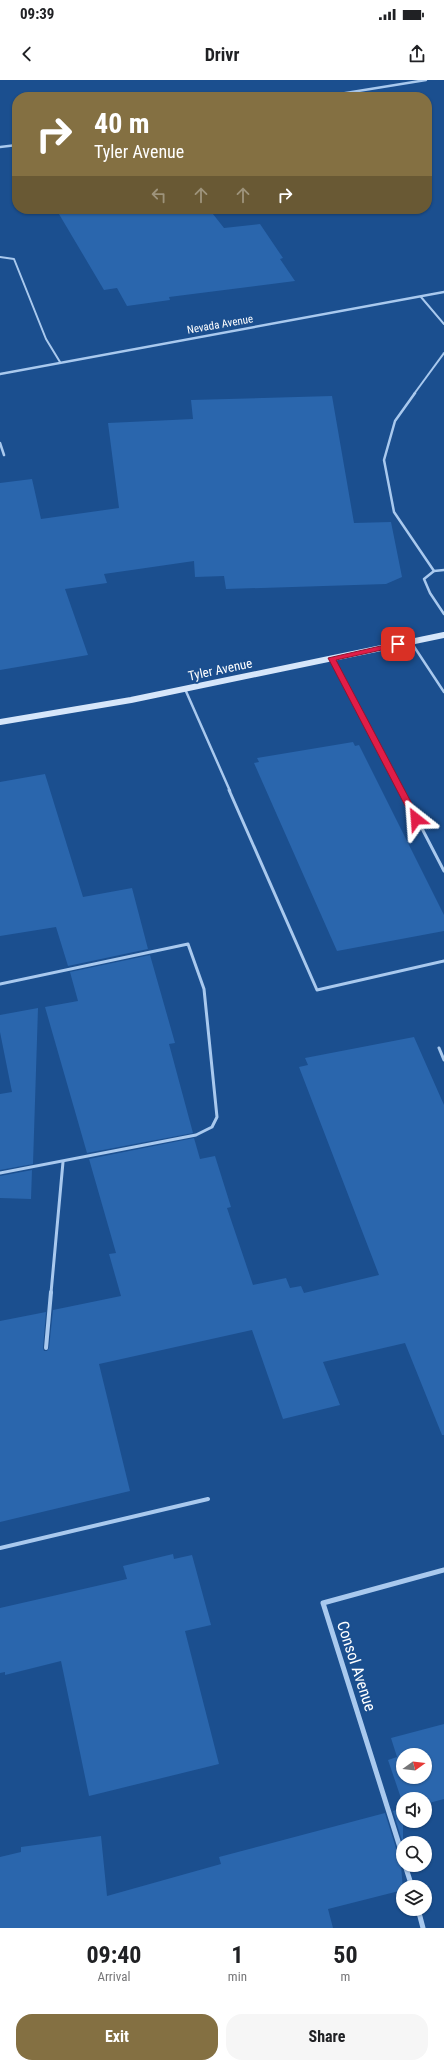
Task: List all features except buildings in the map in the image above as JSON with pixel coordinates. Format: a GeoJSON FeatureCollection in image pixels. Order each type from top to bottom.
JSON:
{"type":"FeatureCollection","features":[{"type":"Feature","properties":{"kind":"main road","name":"Tyler Avenue"},"geometry":{"type":"LineString","coordinates":[[0,722],[131,700],[444,635]]}},
{"type":"Feature","properties":{"kind":"street"},"geometry":{"type":"LineString","coordinates":[[354,92],[426,80]]}},
{"type":"Feature","properties":{"kind":"street"},"geometry":{"type":"LineString","coordinates":[[0,147],[12,146]]}},
{"type":"Feature","properties":{"kind":"street","name":"Nevada Avenue"},"geometry":{"type":"LineString","coordinates":[[0,374],[444,292]]}},
{"type":"Feature","properties":{"kind":"street","name":"Consol Avenue"},"geometry":{"type":"LineString","coordinates":[[396,1836],[323,1603],[444,1570]]}},
{"type":"Feature","properties":{"kind":"street"},"geometry":{"type":"LineString","coordinates":[[420,1916],[423,1928]]}},
{"type":"Feature","properties":{"kind":"lane"},"geometry":{"type":"LineString","coordinates":[[0,257],[14,260],[46,339],[60,362]]}},
{"type":"Feature","properties":{"kind":"lane"},"geometry":{"type":"LineString","coordinates":[[421,297],[444,324]]}},
{"type":"Feature","properties":{"kind":"lane"},"geometry":{"type":"LineString","coordinates":[[434,571],[394,512],[384,460],[395,421],[444,353]]}},
{"type":"Feature","properties":{"kind":"lane"},"geometry":{"type":"LineString","coordinates":[[0,444],[4,455]]}},
{"type":"Feature","properties":{"kind":"lane"},"geometry":{"type":"LineString","coordinates":[[444,570],[434,571],[424,579],[430,593],[444,614]]}},
{"type":"Feature","properties":{"kind":"lane"},"geometry":{"type":"LineString","coordinates":[[411,642],[444,692]]}},
{"type":"Feature","properties":{"kind":"lane"},"geometry":{"type":"LineString","coordinates":[[332,658],[444,871]]}},
{"type":"Feature","properties":{"kind":"lane"},"geometry":{"type":"LineString","coordinates":[[185,689],[317,990],[444,961]]}},
{"type":"Feature","properties":{"kind":"lane"},"geometry":{"type":"LineString","coordinates":[[0,984],[188,944],[204,989],[217,1117],[212,1126],[196,1135],[0,1173]]}},
{"type":"Feature","properties":{"kind":"lane"},"geometry":{"type":"LineString","coordinates":[[439,1048],[444,1060]]}},
{"type":"Feature","properties":{"kind":"lane"},"geometry":{"type":"LineString","coordinates":[[46,1348],[63,1162]]}},
{"type":"Feature","properties":{"kind":"lane"},"geometry":{"type":"LineString","coordinates":[[0,1548],[208,1499]]}},
{"type":"Feature","properties":{"kind":"route"},"geometry":{"type":"LineString","coordinates":[[398,644],[332,658],[353,701],[416,819]]}}]}
